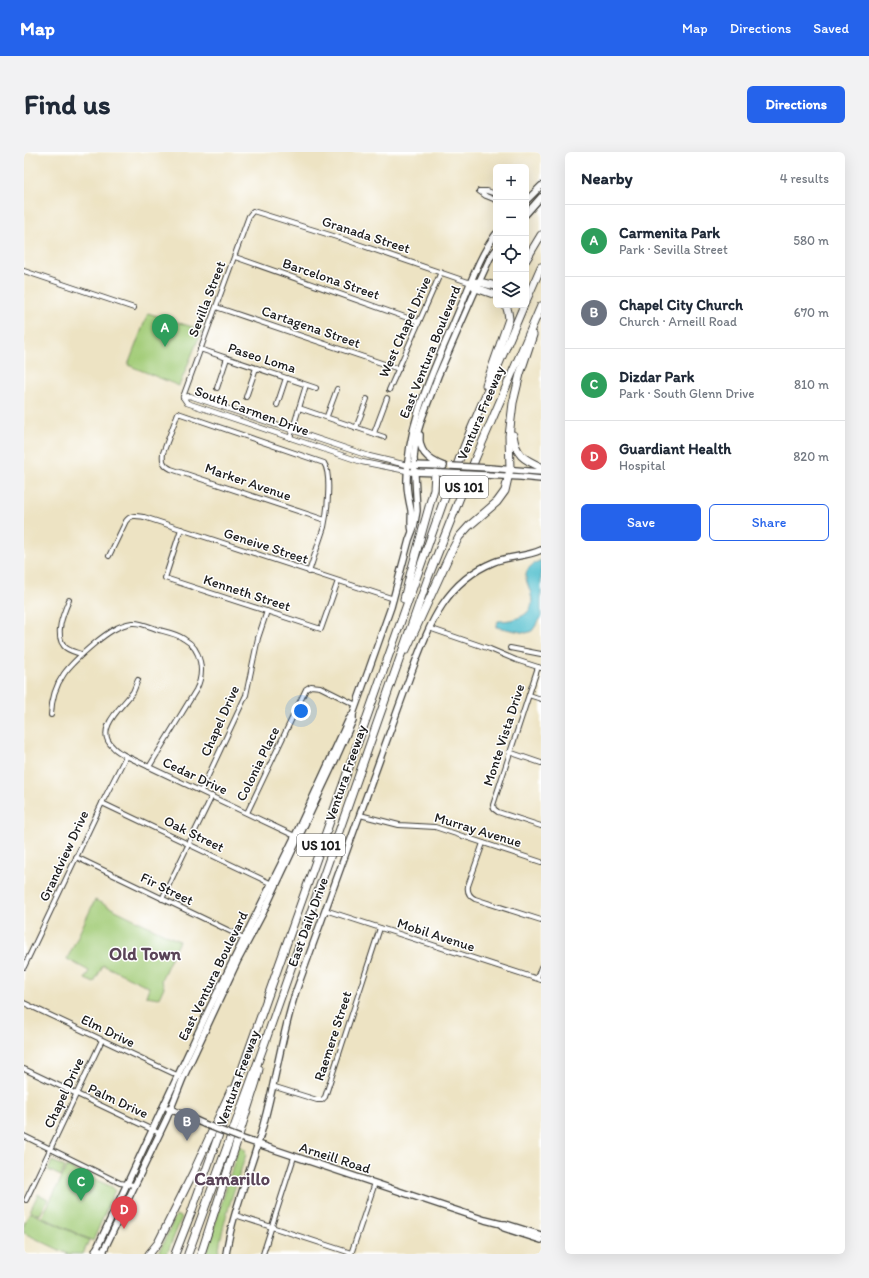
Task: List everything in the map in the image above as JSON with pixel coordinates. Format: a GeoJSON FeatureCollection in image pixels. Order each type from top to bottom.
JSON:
{"type":"FeatureCollection","features":[{"type":"Feature","properties":{"kind":"highway"},"geometry":{"type":"LineString","coordinates":[[529,255],[541,236]]}},
{"type":"Feature","properties":{"kind":"highway"},"geometry":{"type":"LineString","coordinates":[[529,294],[541,266]]}},
{"type":"Feature","properties":{"kind":"highway"},"geometry":{"type":"LineString","coordinates":[[475,284],[493,286]]}},
{"type":"Feature","properties":{"kind":"highway"},"geometry":{"type":"LineString","coordinates":[[475,284],[493,293]]}},
{"type":"Feature","properties":{"kind":"highway","name":"Ventura Freeway"},"geometry":{"type":"LineString","coordinates":[[188,1254],[263,1048],[428,578],[448,525],[541,306]]}},
{"type":"Feature","properties":{"kind":"highway"},"geometry":{"type":"LineString","coordinates":[[472,427],[506,327],[508,312],[507,308]]}},
{"type":"Feature","properties":{"kind":"highway","name":"Ventura Freeway"},"geometry":{"type":"LineString","coordinates":[[175,1254],[191,1213],[450,483],[523,308]]}},
{"type":"Feature","properties":{"kind":"highway"},"geometry":{"type":"LineString","coordinates":[[395,671],[411,640],[454,546],[468,526],[497,502],[505,491],[510,472],[509,436],[516,389],[541,309]]}},
{"type":"Feature","properties":{"kind":"highway"},"geometry":{"type":"LineString","coordinates":[[511,428],[516,448],[520,455],[527,461],[541,467]]}},
{"type":"Feature","properties":{"kind":"highway"},"geometry":{"type":"LineString","coordinates":[[397,629],[438,473]]}},
{"type":"Feature","properties":{"kind":"highway"},"geometry":{"type":"LineString","coordinates":[[201,1254],[256,1082],[263,1048]]}},
{"type":"Feature","properties":{"kind":"highway"},"geometry":{"type":"LineString","coordinates":[[149,1254],[158,1243],[194,1171],[244,1062]]}},
{"type":"Feature","properties":{"kind":"main road"},"geometry":{"type":"LineString","coordinates":[[528,200],[541,186]]}},
{"type":"Feature","properties":{"kind":"main road"},"geometry":{"type":"LineString","coordinates":[[529,209],[541,197]]}},
{"type":"Feature","properties":{"kind":"main road","name":"East Ventura Boulevard"},"geometry":{"type":"LineString","coordinates":[[412,531],[411,511],[407,487],[407,471],[411,467],[416,438],[422,418],[475,284],[487,248],[495,236]]}},
{"type":"Feature","properties":{"kind":"main road","name":"East Ventura Boulevard"},"geometry":{"type":"LineString","coordinates":[[101,1253],[127,1184],[164,1107],[181,1077],[246,940],[274,885],[297,837],[348,719],[353,714],[394,599],[414,527],[417,511],[411,467],[413,426],[421,402],[475,284],[493,254]]}},
{"type":"Feature","properties":{"kind":"main road"},"geometry":{"type":"LineString","coordinates":[[422,418],[420,438],[423,451],[432,461],[444,466]]}},
{"type":"Feature","properties":{"kind":"main road"},"geometry":{"type":"LineString","coordinates":[[411,467],[444,466],[488,468],[541,479]]}},
{"type":"Feature","properties":{"kind":"main road"},"geometry":{"type":"LineString","coordinates":[[411,467],[438,473],[486,475],[510,472],[541,472]]}},
{"type":"Feature","properties":{"kind":"main road","name":"East Daily Drive"},"geometry":{"type":"LineString","coordinates":[[226,1254],[235,1215],[258,1145],[292,1004],[410,676],[429,628],[438,610],[447,598],[464,580],[475,572],[500,560],[534,553],[541,550]]}},
{"type":"Feature","properties":{"kind":"main road","name":"East Ventura Boulevard"},"geometry":{"type":"LineString","coordinates":[[101,1253],[160,1133],[181,1077]]}},
{"type":"Feature","properties":{"kind":"main road","name":"Arneill Road"},"geometry":{"type":"LineString","coordinates":[[164,1107],[258,1145],[448,1208],[541,1235]]}},
{"type":"Feature","properties":{"kind":"main road","name":"Arneill Road"},"geometry":{"type":"LineString","coordinates":[[501,1224],[504,1228],[541,1240]]}},
{"type":"Feature","properties":{"kind":"street"},"geometry":{"type":"LineString","coordinates":[[493,193],[479,191],[493,199]]}},
{"type":"Feature","properties":{"kind":"street","name":"Sevilla Street"},"geometry":{"type":"LineString","coordinates":[[183,397],[249,216],[253,211]]}},
{"type":"Feature","properties":{"kind":"street","name":"Granada Street"},"geometry":{"type":"LineString","coordinates":[[253,211],[343,239],[475,284]]}},
{"type":"Feature","properties":{"kind":"street","name":"Barcelona Street"},"geometry":{"type":"LineString","coordinates":[[235,257],[419,322]]}},
{"type":"Feature","properties":{"kind":"street"},"geometry":{"type":"LineString","coordinates":[[24,271],[134,308]]}},
{"type":"Feature","properties":{"kind":"street","name":"West Chapel Drive"},"geometry":{"type":"LineString","coordinates":[[389,390],[441,272]]}},
{"type":"Feature","properties":{"kind":"street","name":"Cartagena Street"},"geometry":{"type":"LineString","coordinates":[[216,307],[399,369]]}},
{"type":"Feature","properties":{"kind":"street","name":"Paseo Loma"},"geometry":{"type":"LineString","coordinates":[[200,349],[316,388]]}},
{"type":"Feature","properties":{"kind":"street"},"geometry":{"type":"LineString","coordinates":[[216,388],[227,358]]}},
{"type":"Feature","properties":{"kind":"street"},"geometry":{"type":"LineString","coordinates":[[246,397],[256,368]]}},
{"type":"Feature","properties":{"kind":"street"},"geometry":{"type":"LineString","coordinates":[[277,406],[286,378]]}},
{"type":"Feature","properties":{"kind":"street"},"geometry":{"type":"LineString","coordinates":[[290,438],[306,385]]}},
{"type":"Feature","properties":{"kind":"street"},"geometry":{"type":"LineString","coordinates":[[327,416],[337,389]]}},
{"type":"Feature","properties":{"kind":"street","name":"South Carmen Drive"},"geometry":{"type":"LineString","coordinates":[[407,471],[362,462],[187,403],[183,397],[190,396],[369,456],[411,467]]}},
{"type":"Feature","properties":{"kind":"street"},"geometry":{"type":"LineString","coordinates":[[374,433],[387,398]]}},
{"type":"Feature","properties":{"kind":"street"},"geometry":{"type":"LineString","coordinates":[[356,428],[367,399]]}},
{"type":"Feature","properties":{"kind":"street"},"geometry":{"type":"LineString","coordinates":[[299,408],[327,416],[356,428],[384,437]]}},
{"type":"Feature","properties":{"kind":"street","name":"Marker Avenue"},"geometry":{"type":"LineString","coordinates":[[178,413],[324,463],[326,465],[328,484],[328,501],[325,520],[171,469],[165,465],[162,459],[162,453],[178,413]]}},
{"type":"Feature","properties":{"kind":"street","name":"Geneive Street"},"geometry":{"type":"LineString","coordinates":[[109,556],[126,521],[135,515],[394,599]]}},
{"type":"Feature","properties":{"kind":"street"},"geometry":{"type":"LineString","coordinates":[[309,572],[325,520]]}},
{"type":"Feature","properties":{"kind":"street","name":"Kenneth Street"},"geometry":{"type":"LineString","coordinates":[[181,530],[165,578],[267,612],[321,629],[338,581]]}},
{"type":"Feature","properties":{"kind":"street"},"geometry":{"type":"LineString","coordinates":[[69,600],[60,626],[61,640],[66,648],[81,654]]}},
{"type":"Feature","properties":{"kind":"street","name":"Chapel Drive"},"geometry":{"type":"LineString","coordinates":[[200,791],[246,695],[258,638],[267,612]]}},
{"type":"Feature","properties":{"kind":"street"},"geometry":{"type":"LineString","coordinates":[[51,715],[53,696],[58,683],[67,669],[81,654],[110,632],[133,623],[142,624],[179,636],[188,642],[196,651],[201,670],[198,686],[149,767]]}},
{"type":"Feature","properties":{"kind":"street"},"geometry":{"type":"LineString","coordinates":[[429,628],[539,668]]}},
{"type":"Feature","properties":{"kind":"street"},"geometry":{"type":"LineString","coordinates":[[510,648],[541,654]]}},
{"type":"Feature","properties":{"kind":"street","name":"Monte Vista Drive"},"geometry":{"type":"LineString","coordinates":[[539,668],[509,752],[493,803],[494,809],[498,812],[541,826]]}},
{"type":"Feature","properties":{"kind":"street","name":"Cedar Drive"},"geometry":{"type":"LineString","coordinates":[[138,680],[134,690],[109,721],[106,731],[106,738],[112,746],[126,756],[297,837]]}},
{"type":"Feature","properties":{"kind":"street","name":"Colonia Place"},"geometry":{"type":"LineString","coordinates":[[247,813],[306,689],[311,686],[320,687],[356,705]]}},
{"type":"Feature","properties":{"kind":"street"},"geometry":{"type":"LineString","coordinates":[[529,694],[541,698]]}},
{"type":"Feature","properties":{"kind":"street"},"geometry":{"type":"LineString","coordinates":[[509,752],[541,763]]}},
{"type":"Feature","properties":{"kind":"street","name":"Grandview Drive"},"geometry":{"type":"LineString","coordinates":[[24,967],[102,802],[126,756]]}},
{"type":"Feature","properties":{"kind":"street"},"geometry":{"type":"LineString","coordinates":[[162,899],[212,796]]}},
{"type":"Feature","properties":{"kind":"street","name":"Oak Street"},"geometry":{"type":"LineString","coordinates":[[102,802],[274,885]]}},
{"type":"Feature","properties":{"kind":"street","name":"Murray Avenue"},"geometry":{"type":"LineString","coordinates":[[360,815],[399,825],[435,827],[541,862]]}},
{"type":"Feature","properties":{"kind":"street"},"geometry":{"type":"LineString","coordinates":[[483,843],[468,886],[469,895],[475,899],[541,920]]}},
{"type":"Feature","properties":{"kind":"street","name":"Fir Street"},"geometry":{"type":"LineString","coordinates":[[76,857],[246,940]]}},
{"type":"Feature","properties":{"kind":"street","name":"Mobil Avenue"},"geometry":{"type":"LineString","coordinates":[[325,910],[539,979]]}},
{"type":"Feature","properties":{"kind":"street","name":"Raemere Street"},"geometry":{"type":"LineString","coordinates":[[272,1086],[317,1100],[322,1100],[325,1097],[380,928]]}},
{"type":"Feature","properties":{"kind":"street"},"geometry":{"type":"LineString","coordinates":[[539,979],[541,967]]}},
{"type":"Feature","properties":{"kind":"street","name":"Elm Drive"},"geometry":{"type":"LineString","coordinates":[[24,1003],[181,1077]]}},
{"type":"Feature","properties":{"kind":"street","name":"Chapel Drive"},"geometry":{"type":"LineString","coordinates":[[26,1200],[102,1040]]}},
{"type":"Feature","properties":{"kind":"street","name":"Palm Drive"},"geometry":{"type":"LineString","coordinates":[[24,1069],[160,1133]]}},
{"type":"Feature","properties":{"kind":"street"},"geometry":{"type":"LineString","coordinates":[[24,1136],[120,1183],[134,1185]]}},
{"type":"Feature","properties":{"kind":"street"},"geometry":{"type":"LineString","coordinates":[[263,1254],[294,1157]]}},
{"type":"Feature","properties":{"kind":"street"},"geometry":{"type":"LineString","coordinates":[[235,1215],[351,1254],[375,1183]]}},
{"type":"Feature","properties":{"kind":"green space"},"geometry":{"type":"Polygon","coordinates":[[[148,313],[202,330],[179,386],[128,365],[148,313]]]}},
{"type":"Feature","properties":{"kind":"green space"},"geometry":{"type":"Polygon","coordinates":[[[95,900],[179,941],[161,980],[164,987],[159,998],[146,996],[149,987],[103,965],[94,983],[85,979],[89,971],[67,959],[95,900]]]}},
{"type":"Feature","properties":{"kind":"green space"},"geometry":{"type":"Polygon","coordinates":[[[239,1146],[245,1149],[246,1155],[226,1216],[218,1254],[206,1254],[239,1146]]]}},
{"type":"Feature","properties":{"kind":"green space"},"geometry":{"type":"Polygon","coordinates":[[[52,1161],[65,1167],[61,1176],[48,1170],[52,1161]]]}},
{"type":"Feature","properties":{"kind":"green space"},"geometry":{"type":"Polygon","coordinates":[[[67,1167],[112,1187],[115,1190],[93,1241],[42,1217],[67,1167]]]}},
{"type":"Feature","properties":{"kind":"green space"},"geometry":{"type":"Polygon","coordinates":[[[38,1194],[48,1199],[40,1215],[30,1211],[38,1194]]]}},
{"type":"Feature","properties":{"kind":"green space"},"geometry":{"type":"Polygon","coordinates":[[[30,1212],[89,1240],[83,1254],[68,1254],[24,1233],[24,1224],[30,1212]]]}},
{"type":"Feature","properties":{"kind":"green space"},"geometry":{"type":"Polygon","coordinates":[[[176,1215],[182,1217],[167,1254],[157,1254],[160,1250],[176,1215]]]}},
{"type":"Feature","properties":{"kind":"water"},"geometry":{"type":"Polygon","coordinates":[[[541,560],[541,618],[532,631],[526,633],[496,627],[498,621],[510,620],[522,616],[530,608],[532,602],[526,574],[530,567],[541,560]]]}},
{"type":"Feature","properties":{"kind":"place","name":"Carmenita Park"},"geometry":{"type":"Point","coordinates":[165,347]}},
{"type":"Feature","properties":{"kind":"place","name":"Chapel City Church"},"geometry":{"type":"Point","coordinates":[187,1141]}},
{"type":"Feature","properties":{"kind":"place","name":"Dizdar Park"},"geometry":{"type":"Point","coordinates":[81,1201]}},
{"type":"Feature","properties":{"kind":"place","name":"Guardiant Health"},"geometry":{"type":"Point","coordinates":[124,1229]}},
{"type":"Feature","properties":{"kind":"district","name":"Old Town"},"geometry":{"type":"Point","coordinates":[145,954]}},
{"type":"Feature","properties":{"kind":"district","name":"Camarillo"},"geometry":{"type":"Point","coordinates":[232,1179]}}]}
